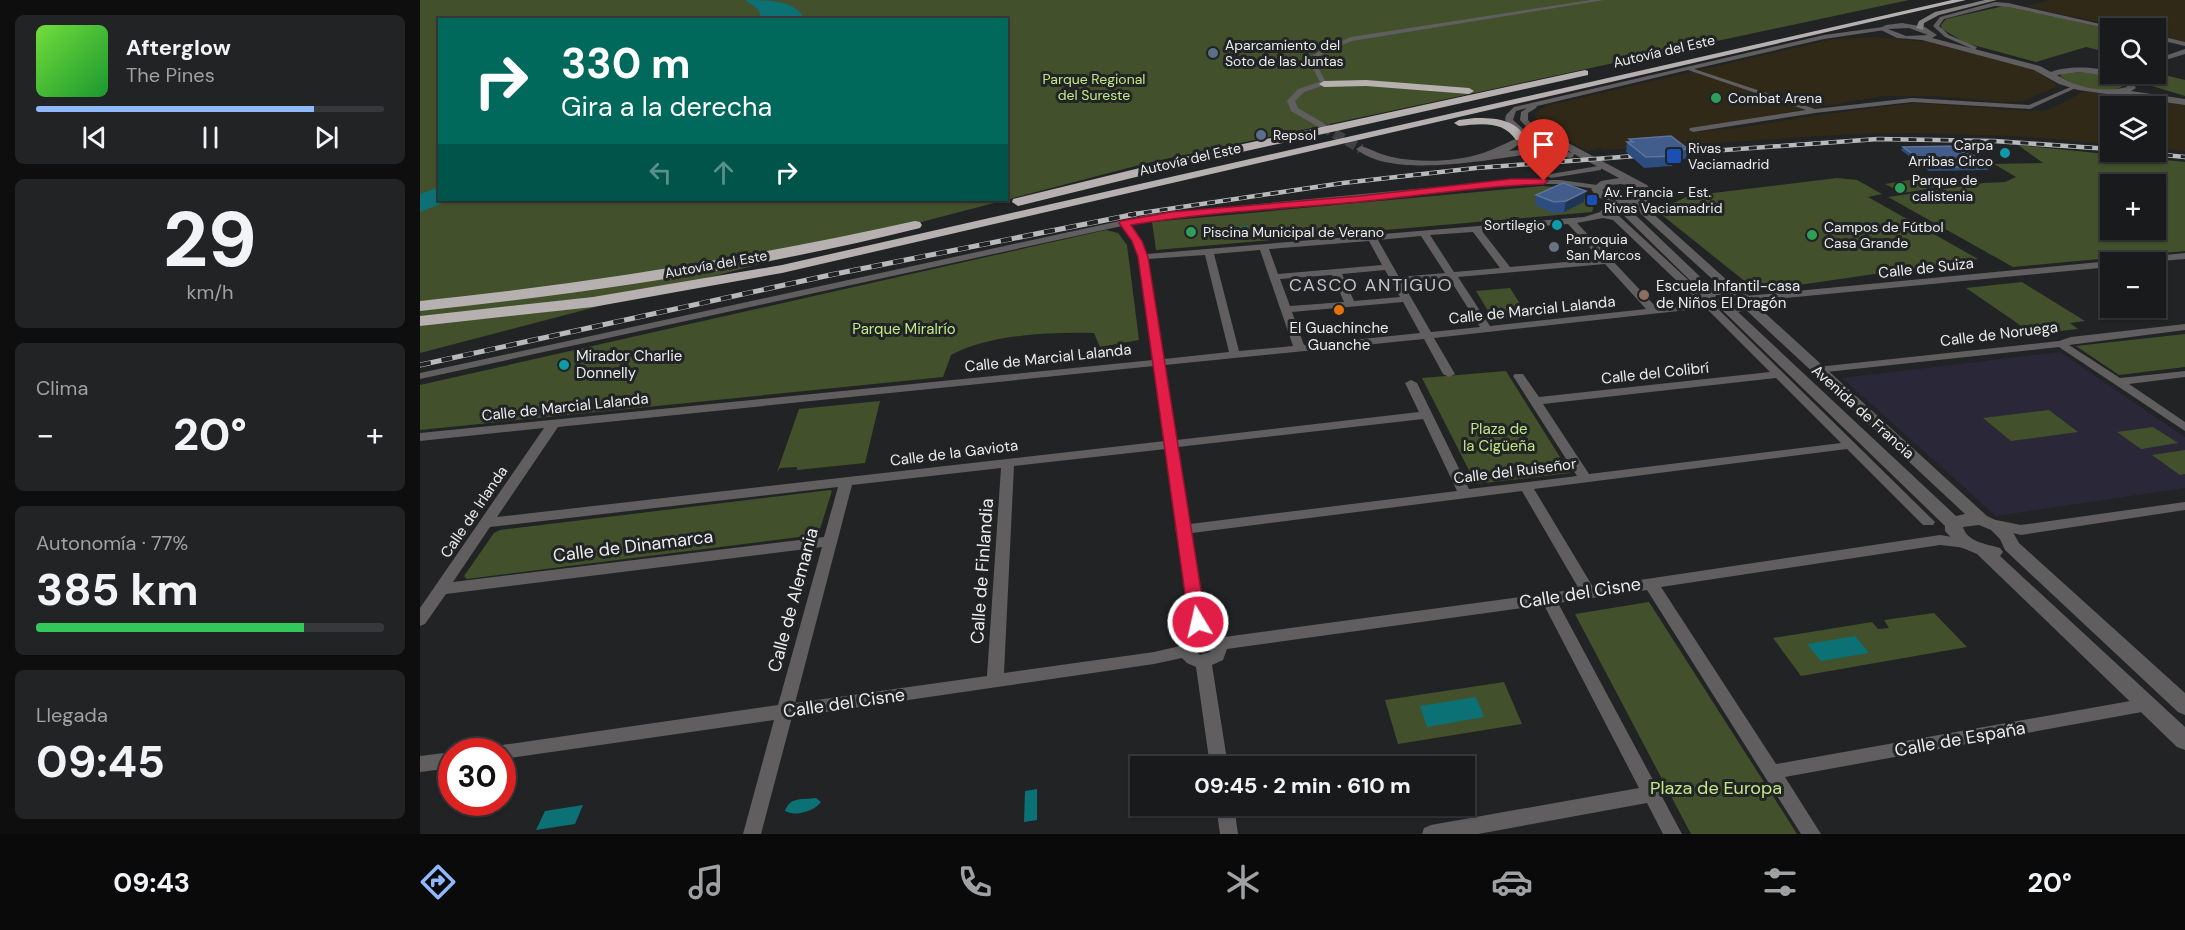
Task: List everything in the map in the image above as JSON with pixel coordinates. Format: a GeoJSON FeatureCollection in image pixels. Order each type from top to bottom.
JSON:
{"type":"FeatureCollection","features":[{"type":"Feature","properties":{"kind":"highway","name":"Autovía del Este"},"geometry":{"type":"LineString","coordinates":[[420,306],[577,288],[780,255],[1933,0]]}},
{"type":"Feature","properties":{"kind":"highway","name":"Autovía del Este"},"geometry":{"type":"LineString","coordinates":[[420,321],[593,302],[782,268],[1962,0]]}},
{"type":"Feature","properties":{"kind":"highway"},"geometry":{"type":"LineString","coordinates":[[1637,63],[1655,62]]}},
{"type":"Feature","properties":{"kind":"highway"},"geometry":{"type":"LineString","coordinates":[[1018,202],[1186,160],[1596,71]]}},
{"type":"Feature","properties":{"kind":"highway"},"geometry":{"type":"LineString","coordinates":[[1324,84],[1366,82],[1448,91],[1483,91],[1516,87]]}},
{"type":"Feature","properties":{"kind":"highway"},"geometry":{"type":"LineString","coordinates":[[1324,84],[1369,85],[1385,89],[1399,99],[1400,105],[1394,111],[1368,120]]}},
{"type":"Feature","properties":{"kind":"highway"},"geometry":{"type":"LineString","coordinates":[[1222,169],[1373,143],[1461,123],[1483,122],[1507,125],[1517,130],[1521,139]]}},
{"type":"Feature","properties":{"kind":"highway"},"geometry":{"type":"LineString","coordinates":[[420,333],[593,302]]}},
{"type":"Feature","properties":{"kind":"main road"},"geometry":{"type":"LineString","coordinates":[[1920,28],[1921,21],[1937,13],[1994,0]]}},
{"type":"Feature","properties":{"kind":"street"},"geometry":{"type":"LineString","coordinates":[[1322,126],[1294,109],[1291,101],[1295,94],[1303,89],[1324,84],[1311,59],[1316,54],[1343,41],[1601,0]]}},
{"type":"Feature","properties":{"kind":"street"},"geometry":{"type":"LineString","coordinates":[[1975,48],[1941,32],[1936,27],[1942,18],[1995,4],[2100,25]]}},
{"type":"Feature","properties":{"kind":"street"},"geometry":{"type":"LineString","coordinates":[[1539,135],[1524,120],[1523,116],[1530,109],[1829,38],[1885,31],[1895,26],[1920,28],[1933,35],[1975,48],[2069,70],[2100,72]]}},
{"type":"Feature","properties":{"kind":"street"},"geometry":{"type":"LineString","coordinates":[[1537,150],[1524,147],[1509,120],[1514,109],[1824,37],[1885,31],[1922,38],[2053,74],[2069,70]]}},
{"type":"Feature","properties":{"kind":"street"},"geometry":{"type":"LineString","coordinates":[[1922,38],[1933,35]]}},
{"type":"Feature","properties":{"kind":"street"},"geometry":{"type":"LineString","coordinates":[[2166,40],[2185,44]]}},
{"type":"Feature","properties":{"kind":"street"},"geometry":{"type":"LineString","coordinates":[[2166,58],[2185,51]]}},
{"type":"Feature","properties":{"kind":"street"},"geometry":{"type":"LineString","coordinates":[[2166,64],[2185,58]]}},
{"type":"Feature","properties":{"kind":"street"},"geometry":{"type":"LineString","coordinates":[[1691,70],[1815,111]]}},
{"type":"Feature","properties":{"kind":"street"},"geometry":{"type":"LineString","coordinates":[[2053,74],[2057,79],[2077,86],[2185,100]]}},
{"type":"Feature","properties":{"kind":"street"},"geometry":{"type":"LineString","coordinates":[[2115,91],[2132,88],[2131,84]]}},
{"type":"Feature","properties":{"kind":"street"},"geometry":{"type":"LineString","coordinates":[[2134,84],[2185,100]]}},
{"type":"Feature","properties":{"kind":"street"},"geometry":{"type":"LineString","coordinates":[[1693,130],[1815,111],[1912,100],[2030,107],[2077,86]]}},
{"type":"Feature","properties":{"kind":"street"},"geometry":{"type":"LineString","coordinates":[[1481,157],[1521,139],[1539,135],[1554,139],[1558,144],[1572,149],[1647,190],[1650,194],[1647,199],[1639,202],[1614,201],[1603,215]]}},
{"type":"Feature","properties":{"kind":"street"},"geometry":{"type":"LineString","coordinates":[[1549,150],[1556,148],[1558,144]]}},
{"type":"Feature","properties":{"kind":"street"},"geometry":{"type":"LineString","coordinates":[[1361,149],[1383,159],[1417,164],[1549,150],[1574,157],[1598,168]]}},
{"type":"Feature","properties":{"kind":"street"},"geometry":{"type":"LineString","coordinates":[[420,376],[1124,223],[1171,215],[1360,199],[1511,182],[1598,168]]}},
{"type":"Feature","properties":{"kind":"street","name":"Avenida de Francia"},"geometry":{"type":"LineString","coordinates":[[1598,168],[1608,176],[1596,190],[1600,195],[1614,201],[1715,303],[1960,538],[2185,741]]}},
{"type":"Feature","properties":{"kind":"street"},"geometry":{"type":"LineString","coordinates":[[1511,182],[1636,184]]}},
{"type":"Feature","properties":{"kind":"street","name":"Avenida de Francia"},"geometry":{"type":"LineString","coordinates":[[1639,202],[1645,212],[1746,302],[1817,370],[1987,522],[2014,538]]}},
{"type":"Feature","properties":{"kind":"street"},"geometry":{"type":"LineString","coordinates":[[1143,257],[1570,221],[1603,215],[1619,221],[1715,303],[1779,374],[1928,522]]}},
{"type":"Feature","properties":{"kind":"street"},"geometry":{"type":"LineString","coordinates":[[1570,221],[1653,310]]}},
{"type":"Feature","properties":{"kind":"street"},"geometry":{"type":"LineString","coordinates":[[1124,223],[1137,241],[1143,257],[1182,530],[1200,635]]}},
{"type":"Feature","properties":{"kind":"street"},"geometry":{"type":"LineString","coordinates":[[1476,229],[1507,270]]}},
{"type":"Feature","properties":{"kind":"street"},"geometry":{"type":"LineString","coordinates":[[1424,233],[1487,329]]}},
{"type":"Feature","properties":{"kind":"street"},"geometry":{"type":"LineString","coordinates":[[1372,238],[1449,374]]}},
{"type":"Feature","properties":{"kind":"street"},"geometry":{"type":"LineString","coordinates":[[1264,247],[1300,349]]}},
{"type":"Feature","properties":{"kind":"street"},"geometry":{"type":"LineString","coordinates":[[1209,252],[1235,356]]}},
{"type":"Feature","properties":{"kind":"street"},"geometry":{"type":"LineString","coordinates":[[2166,258],[2185,256]]}},
{"type":"Feature","properties":{"kind":"street"},"geometry":{"type":"LineString","coordinates":[[2171,258],[2185,266]]}},
{"type":"Feature","properties":{"kind":"street"},"geometry":{"type":"LineString","coordinates":[[1396,280],[1606,261]]}},
{"type":"Feature","properties":{"kind":"street","name":"Calle de Suiza"},"geometry":{"type":"LineString","coordinates":[[1746,302],[2100,265]]}},
{"type":"Feature","properties":{"kind":"street"},"geometry":{"type":"LineString","coordinates":[[1275,277],[1389,267]]}},
{"type":"Feature","properties":{"kind":"street"},"geometry":{"type":"LineString","coordinates":[[1336,272],[1350,304]]}},
{"type":"Feature","properties":{"kind":"street"},"geometry":{"type":"LineString","coordinates":[[1715,303],[1716,291],[1733,292]]}},
{"type":"Feature","properties":{"kind":"street"},"geometry":{"type":"LineString","coordinates":[[1285,310],[1407,298]]}},
{"type":"Feature","properties":{"kind":"street"},"geometry":{"type":"LineString","coordinates":[[1715,303],[1743,308],[1746,302]]}},
{"type":"Feature","properties":{"kind":"street","name":"Calle de Marcial Lalanda"},"geometry":{"type":"LineString","coordinates":[[420,437],[1235,356],[1649,313],[1653,310],[1715,303]]}},
{"type":"Feature","properties":{"kind":"street","name":"Calle de Noruega"},"geometry":{"type":"LineString","coordinates":[[1817,370],[2061,344],[2071,340],[2185,327]]}},
{"type":"Feature","properties":{"kind":"street"},"geometry":{"type":"LineString","coordinates":[[2061,344],[2185,427]]}},
{"type":"Feature","properties":{"kind":"street","name":"Calle del Colibrí"},"geometry":{"type":"LineString","coordinates":[[1535,401],[1779,374]]}},
{"type":"Feature","properties":{"kind":"street"},"geometry":{"type":"LineString","coordinates":[[2118,382],[2185,374]]}},
{"type":"Feature","properties":{"kind":"street"},"geometry":{"type":"LineString","coordinates":[[1519,376],[1586,479]]}},
{"type":"Feature","properties":{"kind":"street"},"geometry":{"type":"LineString","coordinates":[[1412,383],[1465,494]]}},
{"type":"Feature","properties":{"kind":"street","name":"Calle de la Gaviota"},"geometry":{"type":"LineString","coordinates":[[486,523],[1427,415]]}},
{"type":"Feature","properties":{"kind":"street","name":"Calle de Irlanda"},"geometry":{"type":"LineString","coordinates":[[420,620],[554,423]]}},
{"type":"Feature","properties":{"kind":"street","name":"Calle del Ruiseñor"},"geometry":{"type":"LineString","coordinates":[[1182,530],[1851,445]]}},
{"type":"Feature","properties":{"kind":"street","name":"Calle de Finlandia"},"geometry":{"type":"LineString","coordinates":[[994,681],[1008,463]]}},
{"type":"Feature","properties":{"kind":"street","name":"Calle de Alemania"},"geometry":{"type":"LineString","coordinates":[[752,834],[846,482]]}},
{"type":"Feature","properties":{"kind":"street"},"geometry":{"type":"LineString","coordinates":[[1526,487],[1589,593]]}},
{"type":"Feature","properties":{"kind":"street"},"geometry":{"type":"LineString","coordinates":[[1987,522],[1959,519],[1960,538],[2006,551],[2014,538],[2185,506]]}},
{"type":"Feature","properties":{"kind":"street","name":"Calle del Cisne"},"geometry":{"type":"LineString","coordinates":[[1220,644],[1548,599],[1960,538]]}},
{"type":"Feature","properties":{"kind":"street"},"geometry":{"type":"LineString","coordinates":[[2014,538],[2183,701]]}},
{"type":"Feature","properties":{"kind":"street","name":"Calle de Dinamarca"},"geometry":{"type":"LineString","coordinates":[[441,589],[829,541]]}},
{"type":"Feature","properties":{"kind":"street"},"geometry":{"type":"LineString","coordinates":[[1650,583],[1812,834]]}},
{"type":"Feature","properties":{"kind":"street"},"geometry":{"type":"LineString","coordinates":[[1548,599],[1673,834]]}},
{"type":"Feature","properties":{"kind":"street"},"geometry":{"type":"LineString","coordinates":[[1200,635],[1213,636],[1220,644],[1217,656],[1203,662],[1192,659],[1186,651],[1189,641],[1200,635]]}},
{"type":"Feature","properties":{"kind":"street","name":"Calle del Cisne"},"geometry":{"type":"LineString","coordinates":[[516,750],[1154,658],[1186,651]]}},
{"type":"Feature","properties":{"kind":"street"},"geometry":{"type":"LineString","coordinates":[[1203,662],[1217,756]]}},
{"type":"Feature","properties":{"kind":"street","name":"Calle de España"},"geometry":{"type":"LineString","coordinates":[[1772,772],[2147,705]]}},
{"type":"Feature","properties":{"kind":"street"},"geometry":{"type":"LineString","coordinates":[[420,764],[438,762]]}},
{"type":"Feature","properties":{"kind":"street"},"geometry":{"type":"LineString","coordinates":[[1431,834],[1652,794]]}},
{"type":"Feature","properties":{"kind":"street"},"geometry":{"type":"LineString","coordinates":[[1226,816],[1229,834]]}},
{"type":"Feature","properties":{"kind":"shaded area"},"geometry":{"type":"Polygon","coordinates":[[[2051,0],[2185,0],[2185,42],[2166,37],[2166,18],[2100,18],[2100,22],[2025,6],[2051,0]]]}},
{"type":"Feature","properties":{"kind":"shaded area"},"geometry":{"type":"Polygon","coordinates":[[[1878,37],[1928,42],[2034,70],[2056,84],[2056,87],[2024,101],[2005,102],[1933,96],[1884,96],[1687,129],[1696,132],[1745,127],[1915,103],[2031,111],[2048,110],[2083,92],[2121,96],[2100,96],[2100,143],[2014,136],[1914,133],[1853,134],[1603,150],[1600,148],[1588,151],[1536,121],[1535,113],[1546,106],[1833,39],[1878,37]]]}},
{"type":"Feature","properties":{"kind":"shaded area"},"geometry":{"type":"Polygon","coordinates":[[[2166,102],[2185,105],[2185,151],[2166,149],[2166,102]]]}},
{"type":"Feature","properties":{"kind":"shaded area"},"geometry":{"type":"Polygon","coordinates":[[[2060,352],[2185,437],[2185,488],[1996,516],[1842,378],[2060,352]]]}},
{"type":"Feature","properties":{"kind":"green space","name":"Parque Regional del Sureste"},"geometry":{"type":"Polygon","coordinates":[[[420,0],[1909,0],[1147,163],[1008,199],[1008,18],[438,18],[438,201],[1001,201],[420,353],[420,0]]]}},
{"type":"Feature","properties":{"kind":"green space"},"geometry":{"type":"Polygon","coordinates":[[[2004,6],[2100,27],[2100,50],[2086,47],[2036,62],[1966,43],[1942,29],[1941,25],[1946,19],[2004,6]]]}},
{"type":"Feature","properties":{"kind":"green space"},"geometry":{"type":"Polygon","coordinates":[[[2081,72],[2100,74],[2100,84],[2125,85],[2111,90],[2092,89],[2066,80],[2060,76],[2081,72]]]}},
{"type":"Feature","properties":{"kind":"green space"},"geometry":{"type":"Polygon","coordinates":[[[2166,75],[2185,80],[2185,96],[2145,84],[2166,84],[2166,75]]]}},
{"type":"Feature","properties":{"kind":"green space"},"geometry":{"type":"Polygon","coordinates":[[[2018,145],[2100,153],[2100,162],[2166,162],[2166,160],[2185,162],[2185,251],[2100,252],[2100,259],[2013,267],[1888,197],[2005,182],[2016,177],[1994,164],[2043,163],[2018,145]]]}},
{"type":"Feature","properties":{"kind":"green space","name":"Campos de Fútbol Casa Grande"},"geometry":{"type":"Polygon","coordinates":[[[1837,178],[1857,180],[1882,194],[1868,197],[1978,259],[1757,291],[1657,211],[1688,196],[1837,178]]]}},
{"type":"Feature","properties":{"kind":"green space"},"geometry":{"type":"Polygon","coordinates":[[[1915,179],[1941,183],[1945,186],[1903,193],[1885,184],[1915,179]]]}},
{"type":"Feature","properties":{"kind":"green space"},"geometry":{"type":"Polygon","coordinates":[[[1542,186],[1576,191],[1589,197],[1595,202],[1592,212],[1156,250],[1152,222],[1542,186]]]}},
{"type":"Feature","properties":{"kind":"green space","name":"Parque Miralrío"},"geometry":{"type":"Polygon","coordinates":[[[1106,230],[1118,233],[1127,245],[1139,340],[1100,347],[1094,333],[1021,336],[984,343],[951,355],[943,377],[420,430],[420,385],[1106,230]]]}},
{"type":"Feature","properties":{"kind":"green space"},"geometry":{"type":"Polygon","coordinates":[[[2022,282],[2085,321],[2070,323],[2078,329],[2033,334],[1966,288],[2022,282]]]}},
{"type":"Feature","properties":{"kind":"green space"},"geometry":{"type":"Polygon","coordinates":[[[1510,288],[1528,316],[1493,319],[1476,291],[1510,288]]]}},
{"type":"Feature","properties":{"kind":"green space"},"geometry":{"type":"Polygon","coordinates":[[[2185,334],[2185,367],[2119,375],[2076,346],[2185,334]]]}},
{"type":"Feature","properties":{"kind":"green space","name":"Plaza de la Cigüeña"},"geometry":{"type":"Polygon","coordinates":[[[1506,371],[1570,473],[1476,484],[1422,378],[1506,371]]]}},
{"type":"Feature","properties":{"kind":"green space"},"geometry":{"type":"Polygon","coordinates":[[[880,401],[865,463],[797,470],[797,467],[780,468],[777,472],[799,409],[880,401]]]}},
{"type":"Feature","properties":{"kind":"green space"},"geometry":{"type":"Polygon","coordinates":[[[2049,410],[2078,432],[2011,441],[1983,418],[2049,410]]]}},
{"type":"Feature","properties":{"kind":"green space"},"geometry":{"type":"Polygon","coordinates":[[[2153,427],[2178,443],[2141,449],[2117,432],[2153,427]]]}},
{"type":"Feature","properties":{"kind":"green space"},"geometry":{"type":"Polygon","coordinates":[[[2185,450],[2185,474],[2180,475],[2152,455],[2185,450]]]}},
{"type":"Feature","properties":{"kind":"green space"},"geometry":{"type":"Polygon","coordinates":[[[832,491],[819,532],[815,535],[467,579],[464,576],[494,533],[500,530],[832,491]]]}},
{"type":"Feature","properties":{"kind":"green space","name":"Plaza de Europa"},"geometry":{"type":"Polygon","coordinates":[[[1649,602],[1797,834],[1691,834],[1575,614],[1649,602]]]}},
{"type":"Feature","properties":{"kind":"green space"},"geometry":{"type":"Polygon","coordinates":[[[1934,613],[1967,647],[1801,676],[1773,638],[1872,622],[1878,629],[1889,628],[1884,620],[1934,613]]]}},
{"type":"Feature","properties":{"kind":"green space"},"geometry":{"type":"Polygon","coordinates":[[[1504,682],[1522,724],[1398,744],[1385,700],[1504,682]]]}},
{"type":"Feature","properties":{"kind":"water"},"geometry":{"type":"Polygon","coordinates":[[[745,0],[785,4],[792,6],[802,15],[800,18],[762,18],[758,9],[745,0]]]}},
{"type":"Feature","properties":{"kind":"water"},"geometry":{"type":"Polygon","coordinates":[[[438,187],[438,201],[448,201],[420,212],[420,194],[438,187]]]}},
{"type":"Feature","properties":{"kind":"water"},"geometry":{"type":"Polygon","coordinates":[[[1248,226],[1251,235],[1210,239],[1208,230],[1248,226]]]}},
{"type":"Feature","properties":{"kind":"water"},"geometry":{"type":"Polygon","coordinates":[[[1855,636],[1869,653],[1821,661],[1807,644],[1855,636]]]}},
{"type":"Feature","properties":{"kind":"water"},"geometry":{"type":"Polygon","coordinates":[[[1476,697],[1484,717],[1427,727],[1420,706],[1476,697]]]}},
{"type":"Feature","properties":{"kind":"water"},"geometry":{"type":"Polygon","coordinates":[[[1037,789],[1037,820],[1024,822],[1025,791],[1037,789]]]}},
{"type":"Feature","properties":{"kind":"water"},"geometry":{"type":"Polygon","coordinates":[[[816,798],[821,802],[810,810],[799,813],[785,811],[787,806],[794,801],[816,798]]]}},
{"type":"Feature","properties":{"kind":"water"},"geometry":{"type":"Polygon","coordinates":[[[583,805],[575,824],[536,830],[545,811],[583,805]]]}},
{"type":"Feature","properties":{"kind":"building"},"geometry":{"type":"Polygon","coordinates":[[[1671,136],[1688,149],[1667,151],[1674,156],[1646,157],[1627,142],[1633,142],[1629,139],[1671,136]]]}},
{"type":"Feature","properties":{"kind":"building"},"geometry":{"type":"Polygon","coordinates":[[[1960,146],[1990,167],[1930,167],[1903,147],[1960,146]]]}},
{"type":"Feature","properties":{"kind":"building"},"geometry":{"type":"Polygon","coordinates":[[[1563,183],[1586,191],[1566,201],[1554,202],[1536,195],[1563,183]]]}},
{"type":"Feature","properties":{"kind":"tunnel"},"geometry":{"type":"LineString","coordinates":[[1322,126],[1361,149]]}},
{"type":"Feature","properties":{"kind":"railway"},"geometry":{"type":"LineString","coordinates":[[1669,154],[1878,139],[1994,141],[2100,148]]}},
{"type":"Feature","properties":{"kind":"railway"},"geometry":{"type":"LineString","coordinates":[[1128,215],[1343,183],[1476,168],[1648,155]]}},
{"type":"Feature","properties":{"kind":"railway"},"geometry":{"type":"LineString","coordinates":[[2166,155],[2185,157]]}},
{"type":"Feature","properties":{"kind":"railway"},"geometry":{"type":"LineString","coordinates":[[420,365],[830,275],[1136,214]]}},
{"type":"Feature","properties":{"kind":"place","name":"Aparcamiento del Soto de las Juntas"},"geometry":{"type":"Point","coordinates":[1213,53]}},
{"type":"Feature","properties":{"kind":"place","name":"Combat Arena"},"geometry":{"type":"Point","coordinates":[1716,98]}},
{"type":"Feature","properties":{"kind":"place","name":"Repsol"},"geometry":{"type":"Point","coordinates":[1261,135]}},
{"type":"Feature","properties":{"kind":"place","name":"Carpa Arribas Circo"},"geometry":{"type":"Point","coordinates":[2005,153]}},
{"type":"Feature","properties":{"kind":"place","name":"Rivas Vaciamadrid"},"geometry":{"type":"Point","coordinates":[1674,156]}},
{"type":"Feature","properties":{"kind":"place","name":"Parque de calistenia"},"geometry":{"type":"Point","coordinates":[1900,188]}},
{"type":"Feature","properties":{"kind":"place","name":"Av. Francia - Est. Rivas Vaciamadrid"},"geometry":{"type":"Point","coordinates":[1592,200]}},
{"type":"Feature","properties":{"kind":"place","name":"Sortilegio"},"geometry":{"type":"Point","coordinates":[1557,225]}},
{"type":"Feature","properties":{"kind":"place","name":"Piscina Municipal de Verano"},"geometry":{"type":"Point","coordinates":[1191,232]}},
{"type":"Feature","properties":{"kind":"place","name":"Campos de Fútbol Casa Grande"},"geometry":{"type":"Point","coordinates":[1812,235]}},
{"type":"Feature","properties":{"kind":"place","name":"Parroquia San Marcos"},"geometry":{"type":"Point","coordinates":[1554,247]}},
{"type":"Feature","properties":{"kind":"place","name":"Escuela Infantil-casa de Niños El Dragón"},"geometry":{"type":"Point","coordinates":[1644,295]}},
{"type":"Feature","properties":{"kind":"place","name":"El Guachinche Guanche"},"geometry":{"type":"Point","coordinates":[1339,310]}},
{"type":"Feature","properties":{"kind":"place","name":"Mirador Charlie Donnelly"},"geometry":{"type":"Point","coordinates":[564,365]}},
{"type":"Feature","properties":{"kind":"district","name":"CASCO ANTIGUO"},"geometry":{"type":"Point","coordinates":[1371,285]}},
{"type":"Feature","properties":{"kind":"route"},"geometry":{"type":"LineString","coordinates":[[1198,622],[1182,530],[1143,257],[1137,241],[1124,223],[1171,215],[1360,199],[1511,182],[1544,181]]}}]}
